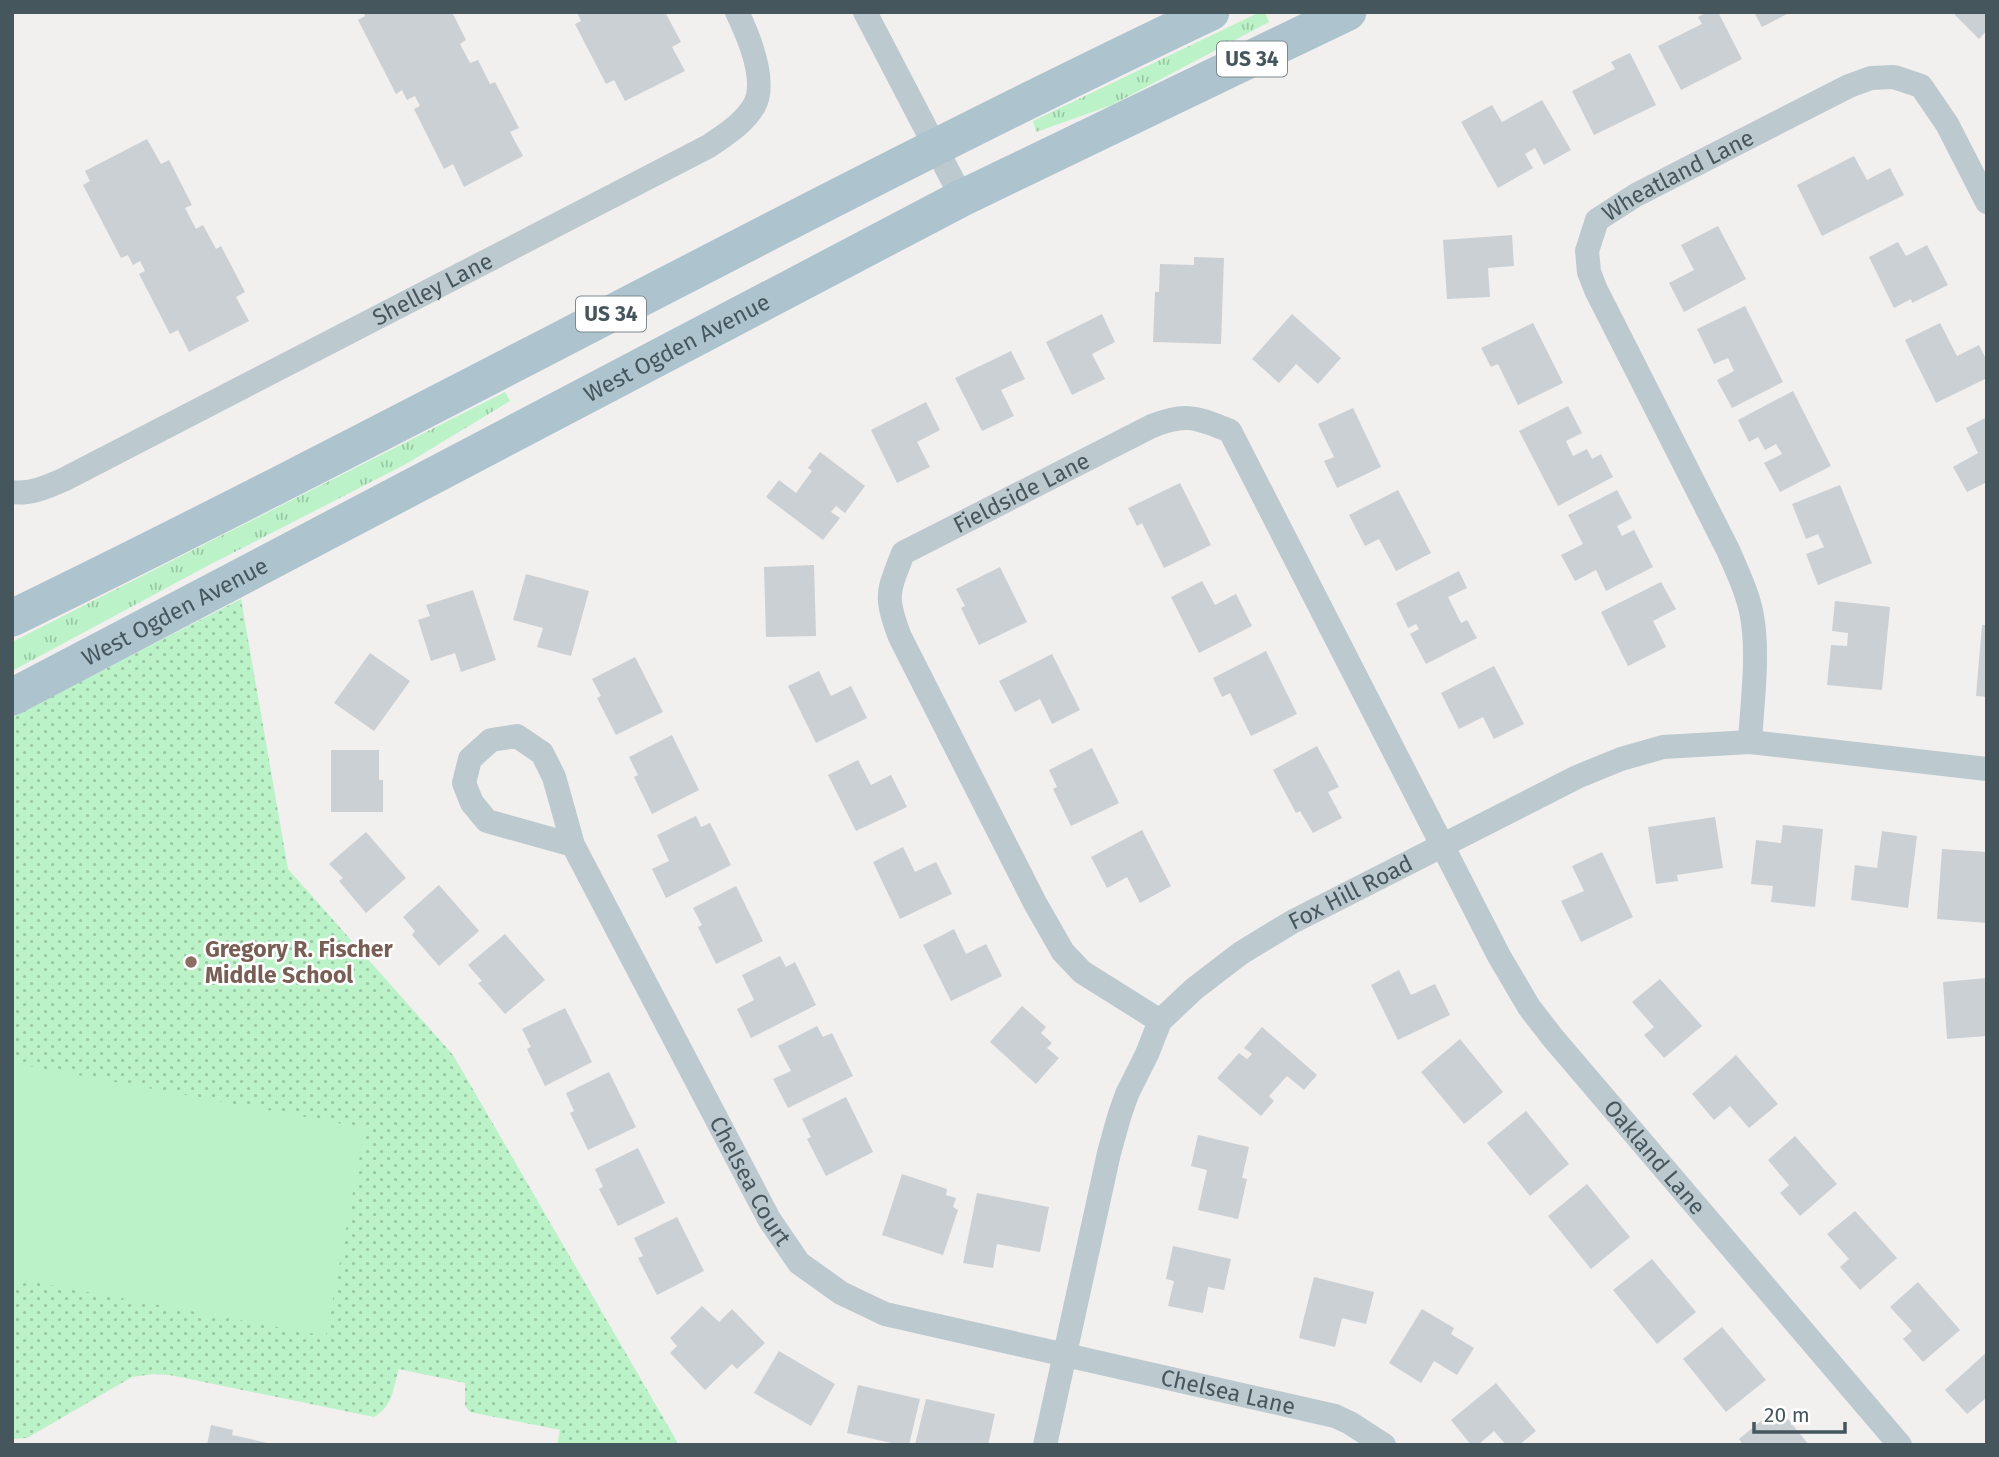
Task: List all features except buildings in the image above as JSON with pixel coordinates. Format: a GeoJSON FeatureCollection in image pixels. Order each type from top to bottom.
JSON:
{"type":"FeatureCollection","features":[{"type":"Feature","properties":{"kind":"main road","name":"US 34"},"geometry":{"type":"LineString","coordinates":[[12,618],[363,442],[934,148],[1211,12]]}},
{"type":"Feature","properties":{"kind":"main road","name":"West Ogden Avenue"},"geometry":{"type":"LineString","coordinates":[[12,697],[961,198],[1348,12]]}},
{"type":"Feature","properties":{"kind":"street","name":"Shelley Lane"},"geometry":{"type":"LineString","coordinates":[[12,492],[43,489],[65,479],[709,146],[737,127],[755,104],[759,79],[753,52],[737,12]]}},
{"type":"Feature","properties":{"kind":"street"},"geometry":{"type":"LineString","coordinates":[[865,12],[961,198]]}},
{"type":"Feature","properties":{"kind":"street","name":"Wheatland Lane"},"geometry":{"type":"LineString","coordinates":[[1750,742],[1753,618],[1745,590],[1728,550],[1596,290],[1589,272],[1587,251],[1597,220],[1636,195],[1849,86],[1871,78],[1894,77],[1921,86],[1947,124],[1987,202]]}},
{"type":"Feature","properties":{"kind":"street","name":"Fieldside Lane"},"geometry":{"type":"LineString","coordinates":[[1160,1021],[1082,972],[1063,952],[1035,903],[900,637],[890,612],[889,589],[903,553],[1172,418],[1195,417],[1230,431],[1443,846]]}},
{"type":"Feature","properties":{"kind":"street","name":"Chelsea Court"},"geometry":{"type":"LineString","coordinates":[[573,845],[487,821],[472,803],[464,783],[470,759],[491,740],[517,736],[541,752],[554,777],[573,845],[758,1200],[799,1263],[841,1293],[885,1314],[1065,1355]]}},
{"type":"Feature","properties":{"kind":"street","name":"Fox Hill Road"},"geometry":{"type":"LineString","coordinates":[[1045,1445],[1109,1153],[1127,1094],[1160,1021],[1194,989],[1241,953],[1293,922],[1577,777],[1621,759],[1663,747],[1750,742],[1987,769]]}},
{"type":"Feature","properties":{"kind":"street","name":"Oakland Lane"},"geometry":{"type":"LineString","coordinates":[[1443,846],[1499,956],[1529,1007],[1900,1445]]}},
{"type":"Feature","properties":{"kind":"street","name":"Chelsea Lane"},"geometry":{"type":"LineString","coordinates":[[1065,1355],[1335,1416],[1384,1445]]}},
{"type":"Feature","properties":{"kind":"green space"},"geometry":{"type":"Polygon","coordinates":[[[1260,12],[1265,12],[1269,22],[1112,105],[1036,132],[1033,121],[1260,12]]]}},
{"type":"Feature","properties":{"kind":"green space"},"geometry":{"type":"Polygon","coordinates":[[[505,392],[510,401],[406,464],[211,564],[12,671],[12,642],[505,392]]]}},
{"type":"Feature","properties":{"kind":"green space","name":"Gregory R. Fischer Middle School"},"geometry":{"type":"Polygon","coordinates":[[[241,599],[288,869],[453,1055],[679,1445],[557,1445],[560,1430],[470,1412],[465,1406],[465,1383],[399,1369],[389,1402],[374,1417],[170,1375],[153,1374],[132,1377],[27,1438],[12,1439],[12,717],[241,599]]]}},
{"type":"Feature","properties":{"kind":"green space"},"geometry":{"type":"Polygon","coordinates":[[[12,1063],[365,1128],[326,1336],[12,1278],[12,1063]]]}},
{"type":"Feature","properties":{"kind":"place","name":"Gregory R. Fischer Middle School"},"geometry":{"type":"Point","coordinates":[191,962]}}]}
